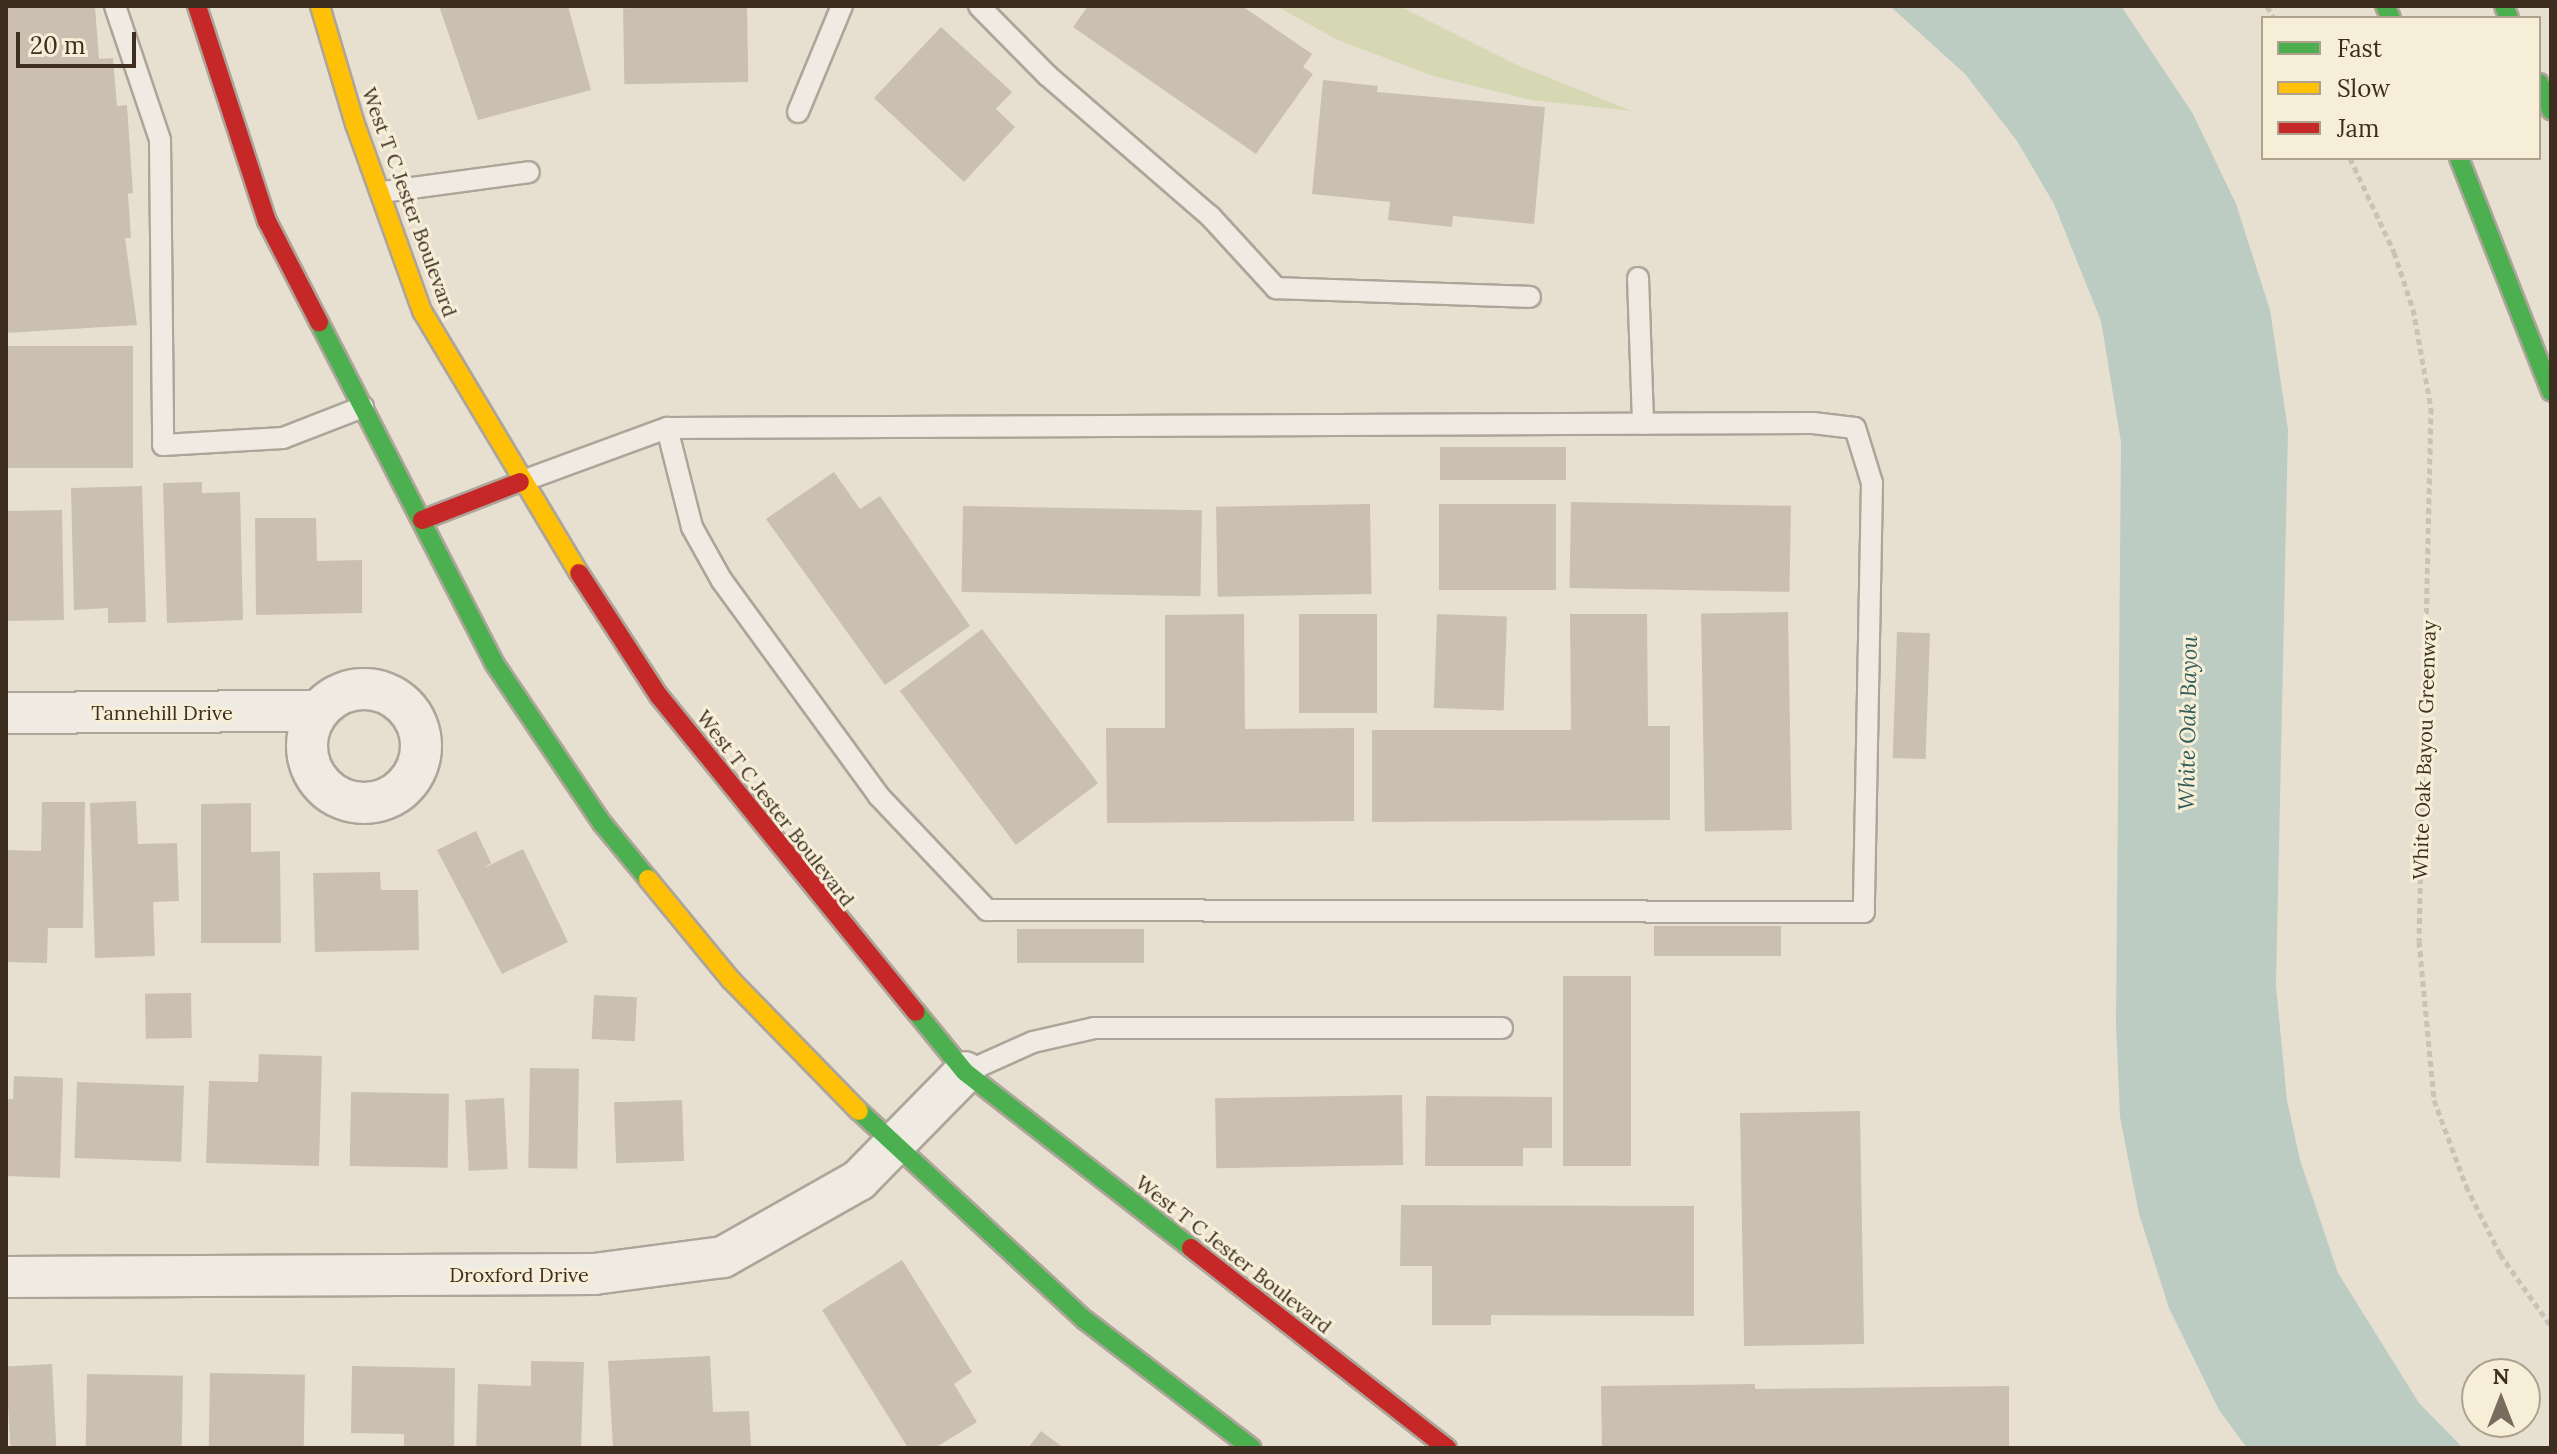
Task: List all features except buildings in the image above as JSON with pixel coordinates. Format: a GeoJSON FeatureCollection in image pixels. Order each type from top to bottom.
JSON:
{"type":"FeatureCollection","features":[{"type":"Feature","properties":{"kind":"main road"},"geometry":{"type":"LineString","coordinates":[[197,6],[267,221],[494,663],[602,823],[731,980],[892,1144],[1085,1320],[1252,1448]]}},
{"type":"Feature","properties":{"kind":"main road","name":"West T C Jester Boulevard"},"geometry":{"type":"LineString","coordinates":[[320,6],[355,124],[382,192],[422,311],[520,482],[659,696],[965,1072],[1447,1448]]}},
{"type":"Feature","properties":{"kind":"main road"},"geometry":{"type":"LineString","coordinates":[[2541,88],[2551,110]]}},
{"type":"Feature","properties":{"kind":"main road"},"geometry":{"type":"LineString","coordinates":[[2460,160],[2551,392]]}},
{"type":"Feature","properties":{"kind":"main road"},"geometry":{"type":"LineString","coordinates":[[422,520],[520,482]]}},
{"type":"Feature","properties":{"kind":"street","name":"Tannehill Drive"},"geometry":{"type":"LineString","coordinates":[[6,713],[318,711]]}},
{"type":"Feature","properties":{"kind":"street","name":"Droxford Drive"},"geometry":{"type":"LineString","coordinates":[[6,1277],[594,1274],[723,1257],[859,1180],[965,1072]]}},
{"type":"Feature","properties":{"kind":"lane"},"geometry":{"type":"LineString","coordinates":[[115,6],[160,140],[163,445],[283,438],[363,407]]}},
{"type":"Feature","properties":{"kind":"lane"},"geometry":{"type":"LineString","coordinates":[[798,112],[842,6]]}},
{"type":"Feature","properties":{"kind":"lane"},"geometry":{"type":"LineString","coordinates":[[979,6],[1047,75],[1210,216],[1276,288],[1530,297]]}},
{"type":"Feature","properties":{"kind":"lane"},"geometry":{"type":"LineString","coordinates":[[382,192],[529,172]]}},
{"type":"Feature","properties":{"kind":"lane"},"geometry":{"type":"LineString","coordinates":[[1638,278],[1643,424]]}},
{"type":"Feature","properties":{"kind":"lane"},"geometry":{"type":"LineString","coordinates":[[520,482],[667,428],[1813,423],[1855,428],[1872,483],[1864,912],[987,910],[879,796],[722,581],[692,527],[667,428]]}},
{"type":"Feature","properties":{"kind":"lane"},"geometry":{"type":"LineString","coordinates":[[965,1072],[1033,1042],[1094,1028],[1502,1028]]}},
{"type":"Feature","properties":{"kind":"path","name":"White Oak Bayou Greenway"},"geometry":{"type":"LineString","coordinates":[[2351,160],[2394,252],[2413,309],[2431,408],[2419,941],[2434,1100],[2466,1186],[2500,1254],[2551,1326]]}},
{"type":"Feature","properties":{"kind":"green space"},"geometry":{"type":"Polygon","coordinates":[[[1276,6],[1399,6],[1517,65],[1632,111],[1531,100],[1433,76],[1338,40],[1276,6]]]}},
{"type":"Feature","properties":{"kind":"water","name":"White Oak Bayou"},"geometry":{"type":"Polygon","coordinates":[[[1890,6],[2121,6],[2193,114],[2236,204],[2270,310],[2288,430],[2276,986],[2287,1100],[2300,1160],[2338,1273],[2419,1403],[2463,1448],[2247,1448],[2219,1410],[2169,1308],[2139,1214],[2120,1117],[2116,1024],[2121,442],[2101,321],[2054,204],[2017,141],[1965,74],[1890,6]]]}},
{"type":"Feature","properties":{"kind":"traffic: fast"},"geometry":{"type":"LineString","coordinates":[[2385,6],[2390,16]]}},
{"type":"Feature","properties":{"kind":"traffic: fast"},"geometry":{"type":"LineString","coordinates":[[2504,6],[2508,16]]}},
{"type":"Feature","properties":{"kind":"traffic: fast"},"geometry":{"type":"LineString","coordinates":[[2541,88],[2551,110]]}},
{"type":"Feature","properties":{"kind":"traffic: fast"},"geometry":{"type":"LineString","coordinates":[[2460,160],[2551,392]]}},
{"type":"Feature","properties":{"kind":"traffic: fast"},"geometry":{"type":"LineString","coordinates":[[319,322],[494,663],[602,823],[648,879]]}},
{"type":"Feature","properties":{"kind":"traffic: fast"},"geometry":{"type":"LineString","coordinates":[[916,1012],[965,1072],[1191,1248]]}},
{"type":"Feature","properties":{"kind":"traffic: fast"},"geometry":{"type":"LineString","coordinates":[[859,1111],[1085,1320],[1252,1448]]}},
{"type":"Feature","properties":{"kind":"traffic: slow"},"geometry":{"type":"LineString","coordinates":[[320,6],[355,124],[422,311],[579,573]]}},
{"type":"Feature","properties":{"kind":"traffic: slow"},"geometry":{"type":"LineString","coordinates":[[648,879],[731,980],[859,1111]]}},
{"type":"Feature","properties":{"kind":"traffic: jam"},"geometry":{"type":"LineString","coordinates":[[197,6],[267,221],[319,322]]}},
{"type":"Feature","properties":{"kind":"traffic: jam"},"geometry":{"type":"LineString","coordinates":[[422,520],[520,482]]}},
{"type":"Feature","properties":{"kind":"traffic: jam"},"geometry":{"type":"LineString","coordinates":[[579,573],[659,696],[916,1012]]}},
{"type":"Feature","properties":{"kind":"traffic: jam"},"geometry":{"type":"LineString","coordinates":[[1191,1248],[1447,1448]]}}]}
